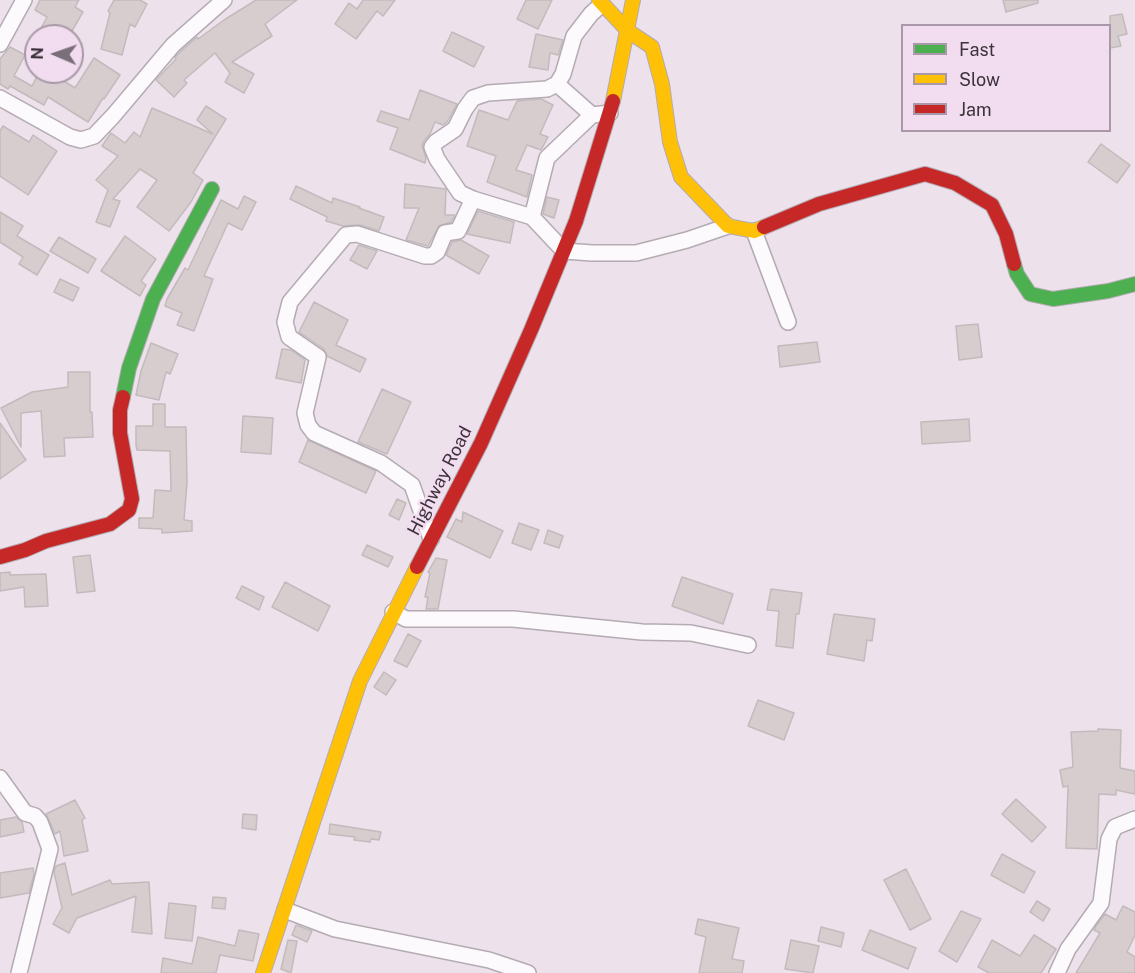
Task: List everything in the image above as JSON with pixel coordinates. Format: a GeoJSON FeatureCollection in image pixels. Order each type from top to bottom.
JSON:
{"type":"FeatureCollection","features":[{"type":"Feature","properties":{"kind":"street"},"geometry":{"type":"LineString","coordinates":[[0,44],[24,0]]}},
{"type":"Feature","properties":{"kind":"street"},"geometry":{"type":"LineString","coordinates":[[0,98],[70,137],[81,140],[94,136],[172,45],[224,0]]}},
{"type":"Feature","properties":{"kind":"street","name":"Highway Road"},"geometry":{"type":"LineString","coordinates":[[263,973],[360,681],[393,612],[481,443],[576,221],[610,113],[633,0]]}},
{"type":"Feature","properties":{"kind":"street"},"geometry":{"type":"LineString","coordinates":[[728,226],[681,177],[670,142],[662,84],[652,47],[628,31],[600,2],[574,36],[563,74],[557,84],[547,88],[488,93],[473,98],[455,129],[432,147],[437,159],[460,193],[532,217],[564,251],[591,254],[636,253],[687,240],[728,226],[754,231],[819,204],[925,174],[955,183],[992,205],[1006,234],[1017,274],[1030,294],[1053,298],[1108,291],[1135,284]]}},
{"type":"Feature","properties":{"kind":"street"},"geometry":{"type":"LineString","coordinates":[[557,84],[592,115]]}},
{"type":"Feature","properties":{"kind":"street"},"geometry":{"type":"LineString","coordinates":[[532,217],[547,158],[592,115],[610,113]]}},
{"type":"Feature","properties":{"kind":"street"},"geometry":{"type":"LineString","coordinates":[[0,557],[46,541],[110,524],[129,510],[132,499],[120,433],[120,410],[129,368],[153,299],[212,189]]}},
{"type":"Feature","properties":{"kind":"street"},"geometry":{"type":"LineString","coordinates":[[431,539],[412,484],[381,463],[314,433],[305,413],[318,357],[289,338],[285,322],[290,302],[346,235],[357,234],[424,256],[431,256],[437,252],[445,233],[458,231],[473,199]]}},
{"type":"Feature","properties":{"kind":"street"},"geometry":{"type":"LineString","coordinates":[[754,231],[788,322]]}},
{"type":"Feature","properties":{"kind":"street"},"geometry":{"type":"LineString","coordinates":[[393,612],[406,619],[513,619],[642,632],[691,633],[748,645]]}},
{"type":"Feature","properties":{"kind":"street"},"geometry":{"type":"LineString","coordinates":[[0,778],[25,813],[35,816],[40,822],[50,849],[19,973]]}},
{"type":"Feature","properties":{"kind":"street"},"geometry":{"type":"LineString","coordinates":[[1057,973],[1068,949],[1101,903],[1109,839],[1115,827],[1135,819]]}},
{"type":"Feature","properties":{"kind":"street"},"geometry":{"type":"LineString","coordinates":[[285,910],[335,929],[489,960],[528,973]]}},
{"type":"Feature","properties":{"kind":"building"},"geometry":{"type":"Polygon","coordinates":[[[40,0],[79,0],[75,7],[83,12],[76,24],[43,24],[47,17],[35,10],[40,0]]]}},
{"type":"Feature","properties":{"kind":"building"},"geometry":{"type":"Polygon","coordinates":[[[114,0],[140,0],[147,4],[135,27],[130,24],[122,55],[101,49],[110,13],[108,11],[114,0]]]}},
{"type":"Feature","properties":{"kind":"building"},"geometry":{"type":"Polygon","coordinates":[[[256,0],[297,0],[265,24],[272,36],[232,62],[254,74],[244,93],[225,82],[230,73],[215,53],[184,80],[187,83],[174,97],[156,80],[176,59],[175,57],[197,37],[198,39],[256,0]]]}},
{"type":"Feature","properties":{"kind":"building"},"geometry":{"type":"Polygon","coordinates":[[[363,0],[395,0],[383,16],[377,11],[356,39],[335,24],[349,3],[357,9],[363,0]]]}},
{"type":"Feature","properties":{"kind":"building"},"geometry":{"type":"Polygon","coordinates":[[[526,0],[552,0],[538,29],[517,19],[526,0]]]}},
{"type":"Feature","properties":{"kind":"building"},"geometry":{"type":"Polygon","coordinates":[[[1003,0],[1038,0],[1038,3],[1006,12],[1003,0]]]}},
{"type":"Feature","properties":{"kind":"building"},"geometry":{"type":"Polygon","coordinates":[[[1122,14],[1127,34],[1118,36],[1121,46],[1111,48],[1110,16],[1122,14]]]}},
{"type":"Feature","properties":{"kind":"building"},"geometry":{"type":"Polygon","coordinates":[[[452,32],[484,47],[474,67],[443,51],[452,32]]]}},
{"type":"Feature","properties":{"kind":"building"},"geometry":{"type":"Polygon","coordinates":[[[536,34],[563,40],[558,55],[550,53],[548,70],[529,67],[536,34]]]}},
{"type":"Feature","properties":{"kind":"building"},"geometry":{"type":"Polygon","coordinates":[[[10,47],[24,54],[14,76],[24,82],[24,84],[32,86],[33,84],[69,84],[75,88],[78,84],[84,84],[84,74],[94,58],[120,75],[88,122],[48,97],[44,105],[10,86],[8,89],[0,84],[0,59],[10,47]]]}},
{"type":"Feature","properties":{"kind":"building"},"geometry":{"type":"Polygon","coordinates":[[[420,90],[457,104],[447,122],[443,125],[435,122],[424,141],[422,146],[426,158],[425,163],[390,149],[398,128],[377,121],[381,111],[409,120],[420,90]]]}},
{"type":"Feature","properties":{"kind":"building"},"geometry":{"type":"Polygon","coordinates":[[[541,99],[553,105],[540,134],[548,137],[541,150],[527,145],[516,170],[532,175],[527,197],[487,182],[496,156],[467,146],[479,110],[508,120],[517,101],[541,99]]]}},
{"type":"Feature","properties":{"kind":"building"},"geometry":{"type":"Polygon","coordinates":[[[206,106],[226,119],[193,173],[203,180],[191,202],[169,231],[137,207],[157,180],[140,169],[113,199],[120,201],[110,227],[96,222],[108,190],[96,180],[118,156],[102,146],[111,133],[125,143],[134,132],[140,137],[152,108],[213,134],[197,120],[206,106]]]}},
{"type":"Feature","properties":{"kind":"building"},"geometry":{"type":"Polygon","coordinates":[[[3,126],[29,142],[33,135],[57,151],[28,195],[0,176],[0,131],[3,126]]]}},
{"type":"Feature","properties":{"kind":"building"},"geometry":{"type":"Polygon","coordinates":[[[1101,144],[1130,165],[1117,183],[1088,162],[1101,144]]]}},
{"type":"Feature","properties":{"kind":"building"},"geometry":{"type":"Polygon","coordinates":[[[405,184],[446,189],[445,215],[455,215],[451,222],[439,226],[428,246],[406,240],[419,208],[404,208],[405,184]]]}},
{"type":"Feature","properties":{"kind":"building"},"geometry":{"type":"Polygon","coordinates":[[[296,186],[332,203],[333,198],[384,217],[379,231],[360,225],[343,226],[326,221],[327,217],[290,199],[296,186]]]}},
{"type":"Feature","properties":{"kind":"building"},"geometry":{"type":"Polygon","coordinates":[[[244,196],[256,202],[242,230],[228,223],[204,276],[213,279],[194,331],[177,325],[182,313],[165,306],[167,299],[185,268],[188,270],[221,200],[238,209],[244,196]]]}},
{"type":"Feature","properties":{"kind":"building"},"geometry":{"type":"Polygon","coordinates":[[[547,197],[559,200],[554,218],[543,214],[547,197]]]}},
{"type":"Feature","properties":{"kind":"building"},"geometry":{"type":"Polygon","coordinates":[[[478,211],[514,222],[510,243],[467,234],[478,211]]]}},
{"type":"Feature","properties":{"kind":"building"},"geometry":{"type":"Polygon","coordinates":[[[0,212],[23,226],[17,236],[49,255],[37,275],[19,264],[23,257],[0,242],[0,212]]]}},
{"type":"Feature","properties":{"kind":"building"},"geometry":{"type":"Polygon","coordinates":[[[125,236],[156,259],[141,281],[146,285],[140,296],[101,271],[125,236]]]}},
{"type":"Feature","properties":{"kind":"building"},"geometry":{"type":"Polygon","coordinates":[[[59,237],[96,259],[88,273],[50,251],[59,237]]]}},
{"type":"Feature","properties":{"kind":"building"},"geometry":{"type":"Polygon","coordinates":[[[461,240],[489,256],[479,274],[446,255],[452,242],[461,240]]]}},
{"type":"Feature","properties":{"kind":"building"},"geometry":{"type":"Polygon","coordinates":[[[359,245],[377,251],[367,269],[350,260],[359,245]]]}},
{"type":"Feature","properties":{"kind":"building"},"geometry":{"type":"Polygon","coordinates":[[[60,279],[79,288],[73,301],[54,292],[60,279]]]}},
{"type":"Feature","properties":{"kind":"building"},"geometry":{"type":"Polygon","coordinates":[[[314,302],[348,320],[336,345],[366,359],[360,372],[327,356],[324,349],[299,332],[314,302]]]}},
{"type":"Feature","properties":{"kind":"building"},"geometry":{"type":"Polygon","coordinates":[[[978,324],[982,357],[959,360],[956,326],[978,324]]]}},
{"type":"Feature","properties":{"kind":"building"},"geometry":{"type":"Polygon","coordinates":[[[817,342],[820,362],[780,367],[778,346],[817,342]]]}},
{"type":"Feature","properties":{"kind":"building"},"geometry":{"type":"Polygon","coordinates":[[[151,343],[178,354],[170,374],[166,372],[159,400],[136,395],[141,371],[151,343]]]}},
{"type":"Feature","properties":{"kind":"building"},"geometry":{"type":"Polygon","coordinates":[[[282,349],[291,350],[305,360],[301,383],[276,378],[282,349]]]}},
{"type":"Feature","properties":{"kind":"building"},"geometry":{"type":"Polygon","coordinates":[[[68,372],[90,372],[90,412],[92,412],[93,437],[64,438],[65,456],[44,457],[41,411],[21,413],[21,447],[1,408],[32,392],[68,387],[68,372]]]}},
{"type":"Feature","properties":{"kind":"building"},"geometry":{"type":"Polygon","coordinates":[[[382,389],[411,402],[387,454],[358,442],[382,389]]]}},
{"type":"Feature","properties":{"kind":"building"},"geometry":{"type":"Polygon","coordinates":[[[153,404],[165,404],[165,427],[186,427],[187,483],[184,520],[192,521],[192,531],[162,533],[162,529],[139,528],[139,518],[153,518],[155,490],[171,491],[170,451],[137,450],[136,426],[153,426],[153,404]]]}},
{"type":"Feature","properties":{"kind":"building"},"geometry":{"type":"Polygon","coordinates":[[[243,416],[273,418],[271,454],[241,452],[243,416]]]}},
{"type":"Feature","properties":{"kind":"building"},"geometry":{"type":"Polygon","coordinates":[[[969,419],[970,441],[922,444],[921,422],[969,419]]]}},
{"type":"Feature","properties":{"kind":"building"},"geometry":{"type":"Polygon","coordinates":[[[0,423],[26,460],[0,479],[0,423]]]}},
{"type":"Feature","properties":{"kind":"building"},"geometry":{"type":"Polygon","coordinates":[[[308,440],[376,471],[366,493],[299,462],[308,440]]]}},
{"type":"Feature","properties":{"kind":"building"},"geometry":{"type":"Polygon","coordinates":[[[397,499],[406,503],[399,520],[389,515],[397,499]]]}},
{"type":"Feature","properties":{"kind":"building"},"geometry":{"type":"Polygon","coordinates":[[[463,512],[503,531],[490,558],[447,537],[456,519],[462,522],[463,512]]]}},
{"type":"Feature","properties":{"kind":"building"},"geometry":{"type":"Polygon","coordinates":[[[519,523],[539,530],[531,550],[512,543],[519,523]]]}},
{"type":"Feature","properties":{"kind":"building"},"geometry":{"type":"Polygon","coordinates":[[[548,530],[563,536],[559,548],[544,543],[548,530]]]}},
{"type":"Feature","properties":{"kind":"building"},"geometry":{"type":"Polygon","coordinates":[[[367,545],[393,557],[388,567],[362,555],[367,545]]]}},
{"type":"Feature","properties":{"kind":"building"},"geometry":{"type":"Polygon","coordinates":[[[90,555],[95,591],[77,593],[73,557],[90,555]]]}},
{"type":"Feature","properties":{"kind":"building"},"geometry":{"type":"Polygon","coordinates":[[[436,558],[447,560],[438,609],[426,609],[428,597],[425,597],[430,573],[428,572],[436,558]]]}},
{"type":"Feature","properties":{"kind":"building"},"geometry":{"type":"Polygon","coordinates":[[[10,572],[10,575],[46,574],[48,606],[25,607],[24,587],[0,591],[0,573],[10,572]]]}},
{"type":"Feature","properties":{"kind":"building"},"geometry":{"type":"Polygon","coordinates":[[[682,577],[733,594],[723,624],[672,606],[682,577]]]}},
{"type":"Feature","properties":{"kind":"building"},"geometry":{"type":"Polygon","coordinates":[[[285,582],[330,606],[318,631],[272,607],[285,582]]]}},
{"type":"Feature","properties":{"kind":"building"},"geometry":{"type":"Polygon","coordinates":[[[242,586],[264,597],[259,610],[236,598],[242,586]]]}},
{"type":"Feature","properties":{"kind":"building"},"geometry":{"type":"Polygon","coordinates":[[[771,589],[802,593],[799,614],[796,614],[793,648],[776,646],[779,611],[767,610],[771,589]]]}},
{"type":"Feature","properties":{"kind":"building"},"geometry":{"type":"Polygon","coordinates":[[[834,614],[875,619],[872,641],[867,640],[864,661],[827,654],[834,614]]]}},
{"type":"Feature","properties":{"kind":"building"},"geometry":{"type":"Polygon","coordinates":[[[408,634],[421,641],[407,667],[394,661],[408,634]]]}},
{"type":"Feature","properties":{"kind":"building"},"geometry":{"type":"Polygon","coordinates":[[[384,672],[396,680],[386,695],[374,687],[384,672]]]}},
{"type":"Feature","properties":{"kind":"building"},"geometry":{"type":"Polygon","coordinates":[[[758,700],[794,713],[784,740],[748,726],[758,700]]]}},
{"type":"Feature","properties":{"kind":"building"},"geometry":{"type":"Polygon","coordinates":[[[1098,729],[1121,730],[1120,768],[1135,771],[1135,794],[1116,790],[1116,795],[1099,794],[1097,849],[1066,848],[1068,786],[1063,787],[1060,770],[1073,767],[1071,732],[1098,731],[1098,729]]]}},
{"type":"Feature","properties":{"kind":"building"},"geometry":{"type":"Polygon","coordinates":[[[1016,799],[1046,827],[1032,842],[1002,814],[1016,799]]]}},
{"type":"Feature","properties":{"kind":"building"},"geometry":{"type":"Polygon","coordinates":[[[75,800],[85,818],[82,820],[88,851],[64,856],[60,831],[55,834],[46,814],[75,800]]]}},
{"type":"Feature","properties":{"kind":"building"},"geometry":{"type":"Polygon","coordinates":[[[243,814],[257,815],[256,830],[242,828],[243,814]]]}},
{"type":"Feature","properties":{"kind":"building"},"geometry":{"type":"Polygon","coordinates":[[[16,817],[22,822],[24,832],[0,837],[0,820],[16,817]]]}},
{"type":"Feature","properties":{"kind":"building"},"geometry":{"type":"Polygon","coordinates":[[[330,824],[381,832],[379,840],[371,839],[370,842],[354,840],[355,837],[329,834],[330,824]]]}},
{"type":"Feature","properties":{"kind":"building"},"geometry":{"type":"Polygon","coordinates":[[[1002,854],[1035,872],[1024,893],[991,875],[1002,854]]]}},
{"type":"Feature","properties":{"kind":"building"},"geometry":{"type":"Polygon","coordinates":[[[65,863],[72,895],[110,880],[112,884],[149,882],[152,934],[132,932],[136,896],[77,918],[69,933],[53,924],[62,908],[54,872],[56,866],[65,863]]]}},
{"type":"Feature","properties":{"kind":"building"},"geometry":{"type":"Polygon","coordinates":[[[33,868],[34,874],[29,893],[0,898],[0,873],[33,868]]]}},
{"type":"Feature","properties":{"kind":"building"},"geometry":{"type":"Polygon","coordinates":[[[906,869],[931,919],[910,930],[884,880],[906,869]]]}},
{"type":"Feature","properties":{"kind":"building"},"geometry":{"type":"Polygon","coordinates":[[[213,897],[226,898],[225,909],[212,908],[213,897]]]}},
{"type":"Feature","properties":{"kind":"building"},"geometry":{"type":"Polygon","coordinates":[[[1037,901],[1050,909],[1043,921],[1030,912],[1037,901]]]}},
{"type":"Feature","properties":{"kind":"building"},"geometry":{"type":"Polygon","coordinates":[[[169,903],[196,906],[192,941],[165,938],[169,903]]]}},
{"type":"Feature","properties":{"kind":"building"},"geometry":{"type":"Polygon","coordinates":[[[1123,906],[1135,912],[1135,935],[1127,952],[1135,957],[1135,973],[1076,973],[1100,933],[1094,930],[1096,926],[1105,914],[1116,920],[1123,906]]]}},
{"type":"Feature","properties":{"kind":"building"},"geometry":{"type":"Polygon","coordinates":[[[961,911],[981,919],[957,962],[939,951],[961,911]]]}},
{"type":"Feature","properties":{"kind":"building"},"geometry":{"type":"Polygon","coordinates":[[[698,919],[739,928],[732,959],[744,961],[742,973],[699,973],[706,937],[695,934],[698,919]]]}},
{"type":"Feature","properties":{"kind":"building"},"geometry":{"type":"Polygon","coordinates":[[[296,925],[312,931],[307,942],[292,935],[296,925]]]}},
{"type":"Feature","properties":{"kind":"building"},"geometry":{"type":"Polygon","coordinates":[[[821,927],[844,933],[841,947],[818,941],[821,927]]]}},
{"type":"Feature","properties":{"kind":"building"},"geometry":{"type":"Polygon","coordinates":[[[239,930],[259,934],[253,961],[220,955],[216,973],[161,973],[163,958],[192,964],[198,937],[235,946],[239,930]]]}},
{"type":"Feature","properties":{"kind":"building"},"geometry":{"type":"Polygon","coordinates":[[[870,930],[916,948],[908,969],[862,950],[870,930]]]}},
{"type":"Feature","properties":{"kind":"building"},"geometry":{"type":"Polygon","coordinates":[[[1034,935],[1056,949],[1041,973],[989,973],[978,967],[992,940],[1020,956],[1034,935]]]}},
{"type":"Feature","properties":{"kind":"building"},"geometry":{"type":"Polygon","coordinates":[[[288,940],[297,941],[291,973],[281,969],[288,940]]]}},
{"type":"Feature","properties":{"kind":"building"},"geometry":{"type":"Polygon","coordinates":[[[791,940],[819,946],[813,973],[785,969],[791,940]]]}},
{"type":"Feature","properties":{"kind":"traffic: fast"},"geometry":{"type":"LineString","coordinates":[[123,397],[129,368],[153,299],[212,189]]}},
{"type":"Feature","properties":{"kind":"traffic: fast"},"geometry":{"type":"LineString","coordinates":[[1014,264],[1017,274],[1030,294],[1053,299],[1108,291],[1135,284]]}},
{"type":"Feature","properties":{"kind":"traffic: slow"},"geometry":{"type":"LineString","coordinates":[[599,0],[628,31],[652,47],[662,84],[670,142],[681,177],[728,226],[754,231],[764,227]]}},
{"type":"Feature","properties":{"kind":"traffic: slow"},"geometry":{"type":"LineString","coordinates":[[613,101],[633,0]]}},
{"type":"Feature","properties":{"kind":"traffic: slow"},"geometry":{"type":"LineString","coordinates":[[263,973],[360,681],[417,567]]}},
{"type":"Feature","properties":{"kind":"traffic: jam"},"geometry":{"type":"LineString","coordinates":[[417,567],[481,443],[531,330],[576,221],[613,101]]}},
{"type":"Feature","properties":{"kind":"traffic: jam"},"geometry":{"type":"LineString","coordinates":[[764,227],[819,204],[925,174],[955,183],[992,205],[1006,234],[1014,264]]}},
{"type":"Feature","properties":{"kind":"traffic: jam"},"geometry":{"type":"LineString","coordinates":[[0,557],[46,541],[110,524],[129,510],[132,499],[120,433],[120,410],[123,397]]}}]}
